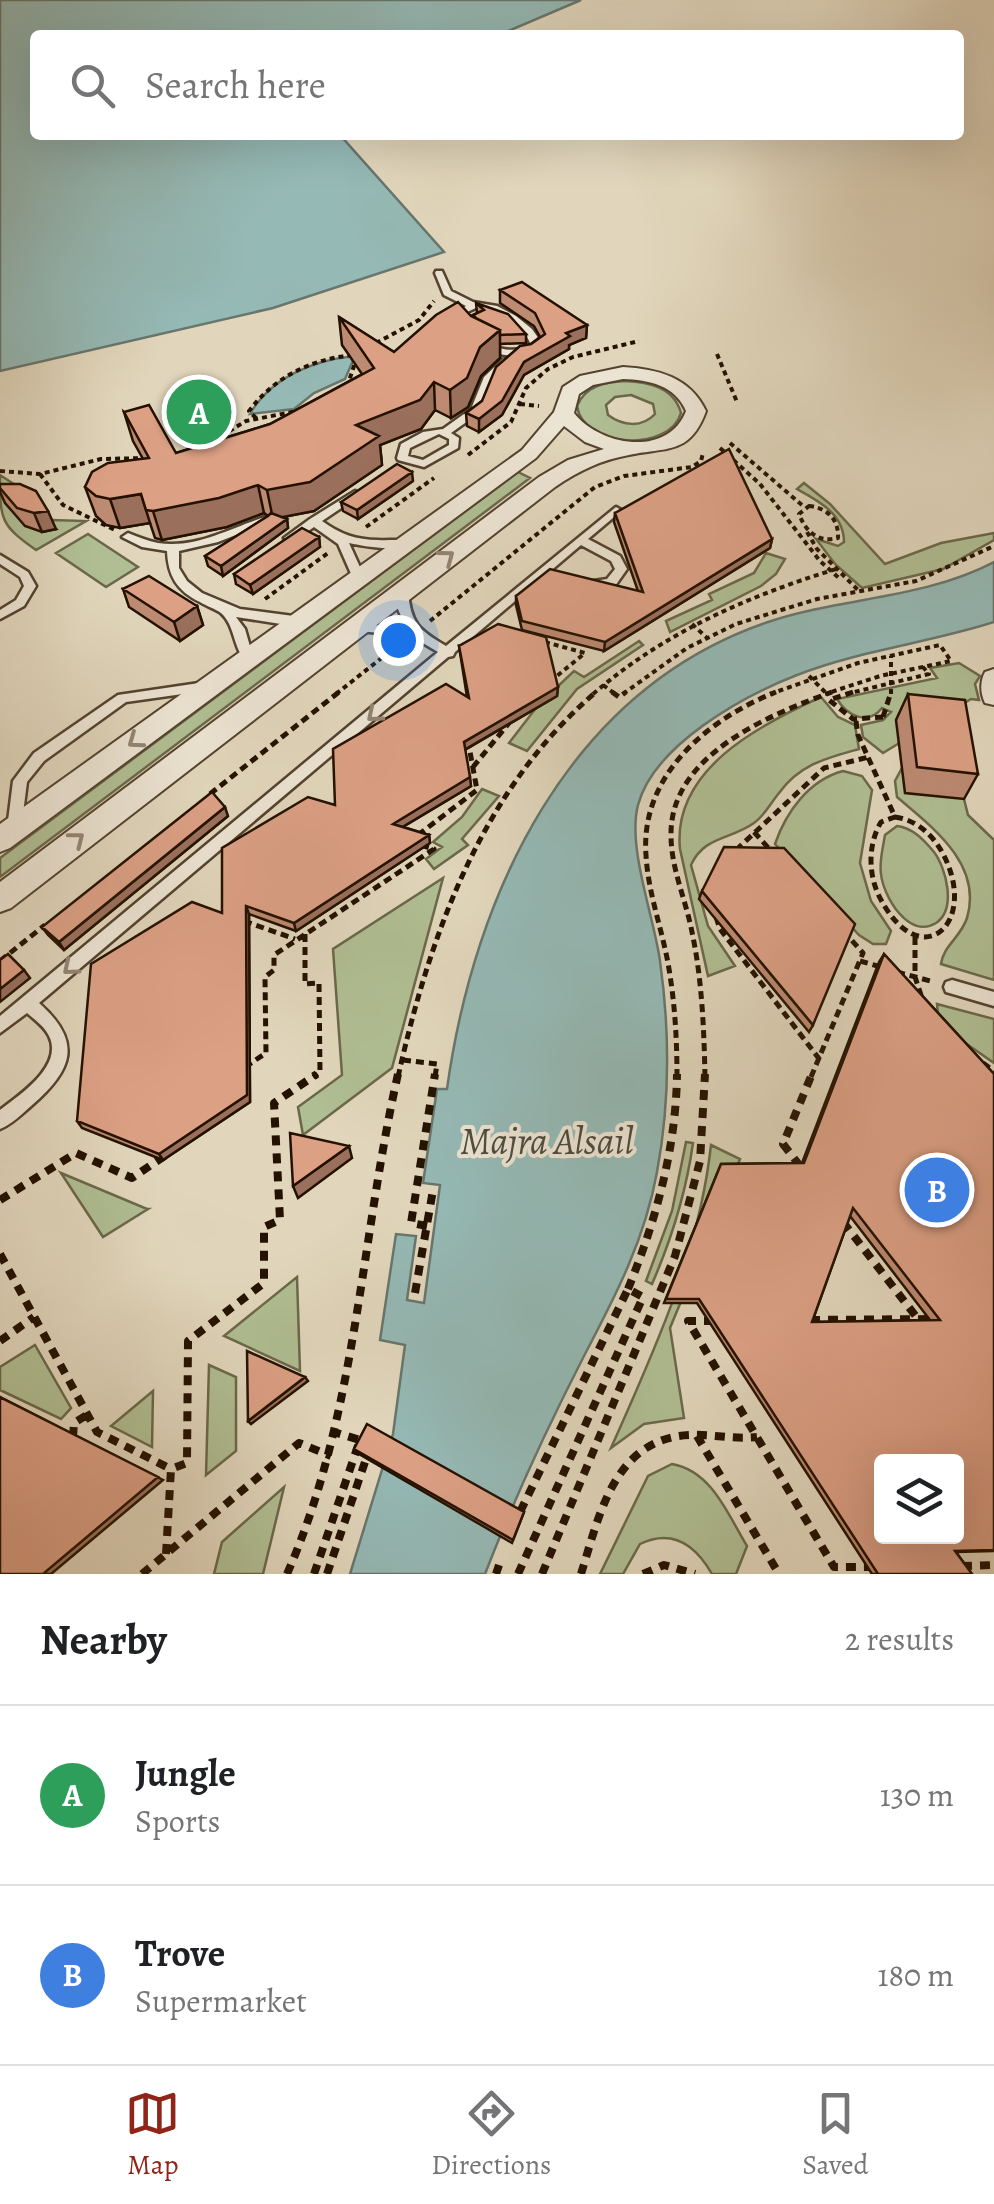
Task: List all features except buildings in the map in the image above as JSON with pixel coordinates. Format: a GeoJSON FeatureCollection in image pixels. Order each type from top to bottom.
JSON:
{"type":"FeatureCollection","features":[{"type":"Feature","properties":{"kind":"street"},"geometry":{"type":"LineString","coordinates":[[0,898],[560,472],[592,457],[668,443],[692,426],[696,411],[690,398],[668,381],[623,373],[598,376],[578,385],[566,398],[564,413],[529,454],[7,834]]}},
{"type":"Feature","properties":{"kind":"street"},"geometry":{"type":"LineString","coordinates":[[564,413],[575,430],[586,437],[630,448]]}},
{"type":"Feature","properties":{"kind":"street"},"geometry":{"type":"LineString","coordinates":[[994,678],[994,696]]}},
{"type":"Feature","properties":{"kind":"lane"},"geometry":{"type":"LineString","coordinates":[[439,273],[447,293],[472,304],[494,306],[536,338],[532,350],[514,355],[497,352],[465,329],[460,312],[472,304]]}},
{"type":"Feature","properties":{"kind":"lane"},"geometry":{"type":"LineString","coordinates":[[444,432],[475,411],[489,378],[514,355]]}},
{"type":"Feature","properties":{"kind":"lane"},"geometry":{"type":"LineString","coordinates":[[391,469],[404,460],[428,462],[452,448],[456,440],[444,432],[430,432],[405,446],[400,452],[404,460]]}},
{"type":"Feature","properties":{"kind":"lane"},"geometry":{"type":"LineString","coordinates":[[272,549],[360,490]]}},
{"type":"Feature","properties":{"kind":"lane"},"geometry":{"type":"LineString","coordinates":[[0,1026],[616,510]]}},
{"type":"Feature","properties":{"kind":"lane"},"geometry":{"type":"LineString","coordinates":[[128,536],[146,546],[173,550],[198,546],[265,520]]}},
{"type":"Feature","properties":{"kind":"lane"},"geometry":{"type":"LineString","coordinates":[[314,521],[343,540],[406,542]]}},
{"type":"Feature","properties":{"kind":"lane"},"geometry":{"type":"LineString","coordinates":[[343,540],[358,576]]}},
{"type":"Feature","properties":{"kind":"lane"},"geometry":{"type":"LineString","coordinates":[[580,581],[596,585],[611,582],[621,569],[616,559],[582,540]]}},
{"type":"Feature","properties":{"kind":"lane"},"geometry":{"type":"LineString","coordinates":[[173,550],[175,574],[225,611],[268,621],[298,620]]}},
{"type":"Feature","properties":{"kind":"lane"},"geometry":{"type":"LineString","coordinates":[[0,559],[24,575],[30,586],[20,603],[0,615]]}},
{"type":"Feature","properties":{"kind":"lane"},"geometry":{"type":"LineString","coordinates":[[548,568],[564,575]]}},
{"type":"Feature","properties":{"kind":"lane"},"geometry":{"type":"LineString","coordinates":[[162,578],[175,574]]}},
{"type":"Feature","properties":{"kind":"lane"},"geometry":{"type":"LineString","coordinates":[[402,590],[414,632]]}},
{"type":"Feature","properties":{"kind":"lane"},"geometry":{"type":"LineString","coordinates":[[225,611],[238,630],[248,658]]}},
{"type":"Feature","properties":{"kind":"lane"},"geometry":{"type":"LineString","coordinates":[[353,628],[414,632],[449,652]]}},
{"type":"Feature","properties":{"kind":"lane"},"geometry":{"type":"LineString","coordinates":[[7,834],[20,781],[39,758],[123,698],[207,687]]}},
{"type":"Feature","properties":{"kind":"lane"},"geometry":{"type":"LineString","coordinates":[[952,988],[994,1000]]}},
{"type":"Feature","properties":{"kind":"lane"},"geometry":{"type":"LineString","coordinates":[[0,1121],[47,1078],[59,1056],[58,1034],[28,1003]]}},
{"type":"Feature","properties":{"kind":"path"},"geometry":{"type":"LineString","coordinates":[[372,346],[419,320],[430,309],[435,296]]}},
{"type":"Feature","properties":{"kind":"path"},"geometry":{"type":"LineString","coordinates":[[464,458],[511,422],[526,388],[548,369],[573,358],[640,341]]}},
{"type":"Feature","properties":{"kind":"path"},"geometry":{"type":"LineString","coordinates":[[718,354],[736,402]]}},
{"type":"Feature","properties":{"kind":"path"},"geometry":{"type":"LineString","coordinates":[[256,418],[248,413],[252,406],[288,374],[328,358],[360,355],[344,390]]}},
{"type":"Feature","properties":{"kind":"path"},"geometry":{"type":"LineString","coordinates":[[520,404],[539,406]]}},
{"type":"Feature","properties":{"kind":"path"},"geometry":{"type":"LineString","coordinates":[[198,449],[234,426],[304,410]]}},
{"type":"Feature","properties":{"kind":"path"},"geometry":{"type":"LineString","coordinates":[[730,443],[805,507],[826,510],[836,521],[840,535],[826,540],[806,529]]}},
{"type":"Feature","properties":{"kind":"path"},"geometry":{"type":"LineString","coordinates":[[720,448],[760,484],[820,561],[839,578]]}},
{"type":"Feature","properties":{"kind":"path"},"geometry":{"type":"LineString","coordinates":[[195,806],[595,487],[624,476],[686,469],[698,464],[703,453]]}},
{"type":"Feature","properties":{"kind":"path"},"geometry":{"type":"LineString","coordinates":[[0,472],[40,474],[100,458],[152,458]]}},
{"type":"Feature","properties":{"kind":"path"},"geometry":{"type":"LineString","coordinates":[[240,616],[448,469]]}},
{"type":"Feature","properties":{"kind":"path"},"geometry":{"type":"LineString","coordinates":[[40,474],[63,505],[128,536]]}},
{"type":"Feature","properties":{"kind":"path"},"geometry":{"type":"LineString","coordinates":[[805,507],[800,514],[817,549],[860,592]]}},
{"type":"Feature","properties":{"kind":"path"},"geometry":{"type":"LineString","coordinates":[[603,685],[618,698],[671,656],[706,637],[780,608],[934,575],[994,546]]}},
{"type":"Feature","properties":{"kind":"path"},"geometry":{"type":"LineString","coordinates":[[288,1574],[337,1433],[378,1182],[403,1060],[451,906],[495,810],[546,742],[603,685],[656,646],[692,624],[762,593],[836,569]]}},
{"type":"Feature","properties":{"kind":"path"},"geometry":{"type":"LineString","coordinates":[[692,624],[706,637]]}},
{"type":"Feature","properties":{"kind":"path"},"geometry":{"type":"LineString","coordinates":[[531,639],[585,653],[549,683]]}},
{"type":"Feature","properties":{"kind":"path"},"geometry":{"type":"LineString","coordinates":[[519,1514],[628,1288],[658,1214],[670,1158],[676,1104],[674,999],[646,850],[646,819],[652,799],[672,765],[705,735],[766,695],[810,676],[876,656],[940,645],[952,661],[921,665],[824,692],[764,722],[711,758],[686,783],[672,814],[672,850],[694,943],[702,1008],[704,1127],[697,1179],[665,1285],[542,1574]]}},
{"type":"Feature","properties":{"kind":"path"},"geometry":{"type":"LineString","coordinates":[[656,646],[671,656]]}},
{"type":"Feature","properties":{"kind":"path"},"geometry":{"type":"LineString","coordinates":[[891,656],[893,687],[883,716],[856,721],[843,715],[829,700],[862,688],[929,674],[921,665]]}},
{"type":"Feature","properties":{"kind":"path"},"geometry":{"type":"LineString","coordinates":[[810,676],[824,692]]}},
{"type":"Feature","properties":{"kind":"path"},"geometry":{"type":"LineString","coordinates":[[473,767],[515,716]]}},
{"type":"Feature","properties":{"kind":"path"},"geometry":{"type":"LineString","coordinates":[[856,721],[895,817]]}},
{"type":"Feature","properties":{"kind":"path"},"geometry":{"type":"LineString","coordinates":[[244,1086],[244,1068],[266,1053],[264,977],[274,970],[274,955],[434,849],[410,842],[477,790],[466,732]]}},
{"type":"Feature","properties":{"kind":"path"},"geometry":{"type":"LineString","coordinates":[[734,852],[824,768],[869,757]]}},
{"type":"Feature","properties":{"kind":"path"},"geometry":{"type":"LineString","coordinates":[[895,817],[917,824],[935,840],[955,878],[956,905],[946,929],[930,938],[915,937],[901,929],[886,910],[871,867],[877,827],[895,817]]}},
{"type":"Feature","properties":{"kind":"path"},"geometry":{"type":"LineString","coordinates":[[400,828],[419,834]]}},
{"type":"Feature","properties":{"kind":"path"},"geometry":{"type":"LineString","coordinates":[[754,832],[778,859]]}},
{"type":"Feature","properties":{"kind":"path"},"geometry":{"type":"LineString","coordinates":[[713,911],[720,929],[820,1060]]}},
{"type":"Feature","properties":{"kind":"path"},"geometry":{"type":"LineString","coordinates":[[0,960],[55,917]]}},
{"type":"Feature","properties":{"kind":"path"},"geometry":{"type":"LineString","coordinates":[[232,917],[297,940]]}},
{"type":"Feature","properties":{"kind":"path"},"geometry":{"type":"LineString","coordinates":[[806,1173],[783,1144],[863,953],[839,926]]}},
{"type":"Feature","properties":{"kind":"path"},"geometry":{"type":"LineString","coordinates":[[0,1254],[96,1432],[171,1469],[187,1463],[188,1341],[264,1282],[264,1227],[280,1220],[274,1103],[320,1072],[319,983],[304,984],[305,934]]}},
{"type":"Feature","properties":{"kind":"path"},"geometry":{"type":"LineString","coordinates":[[915,937],[916,977],[926,1008]]}},
{"type":"Feature","properties":{"kind":"path"},"geometry":{"type":"LineString","coordinates":[[860,962],[952,988]]}},
{"type":"Feature","properties":{"kind":"path"},"geometry":{"type":"LineString","coordinates":[[403,1060],[438,1064],[412,1223],[426,1226]]}},
{"type":"Feature","properties":{"kind":"path"},"geometry":{"type":"LineString","coordinates":[[980,1077],[975,1062],[994,1072]]}},
{"type":"Feature","properties":{"kind":"path"},"geometry":{"type":"LineString","coordinates":[[0,1200],[76,1153],[132,1178],[180,1146]]}},
{"type":"Feature","properties":{"kind":"path"},"geometry":{"type":"LineString","coordinates":[[416,1292],[433,1190]]}},
{"type":"Feature","properties":{"kind":"path"},"geometry":{"type":"LineString","coordinates":[[839,1217],[918,1319]]}},
{"type":"Feature","properties":{"kind":"path"},"geometry":{"type":"LineString","coordinates":[[518,1574],[643,1297],[628,1288]]}},
{"type":"Feature","properties":{"kind":"path"},"geometry":{"type":"LineString","coordinates":[[0,1341],[34,1316]]}},
{"type":"Feature","properties":{"kind":"path"},"geometry":{"type":"LineString","coordinates":[[803,1320],[937,1319]]}},
{"type":"Feature","properties":{"kind":"path"},"geometry":{"type":"LineString","coordinates":[[727,1320],[688,1321],[834,1567],[873,1567]]}},
{"type":"Feature","properties":{"kind":"path"},"geometry":{"type":"LineString","coordinates":[[73,1441],[74,1423],[87,1415]]}},
{"type":"Feature","properties":{"kind":"path"},"geometry":{"type":"LineString","coordinates":[[314,1574],[342,1502],[360,1440],[337,1433]]}},
{"type":"Feature","properties":{"kind":"path"},"geometry":{"type":"LineString","coordinates":[[697,1436],[779,1574]]}},
{"type":"Feature","properties":{"kind":"path"},"geometry":{"type":"LineString","coordinates":[[580,1574],[614,1480],[627,1462],[661,1439],[757,1437]]}},
{"type":"Feature","properties":{"kind":"path"},"geometry":{"type":"LineString","coordinates":[[142,1574],[299,1443],[331,1456]]}},
{"type":"Feature","properties":{"kind":"path"},"geometry":{"type":"LineString","coordinates":[[326,1574],[366,1458]]}},
{"type":"Feature","properties":{"kind":"path"},"geometry":{"type":"LineString","coordinates":[[166,1554],[171,1469]]}},
{"type":"Feature","properties":{"kind":"path"},"geometry":{"type":"LineString","coordinates":[[643,1574],[664,1564],[695,1574]]}},
{"type":"Feature","properties":{"kind":"path"},"geometry":{"type":"LineString","coordinates":[[950,1566],[973,1570],[994,1565]]}},
{"type":"Feature","properties":{"kind":"green space"},"geometry":{"type":"Polygon","coordinates":[[[625,381],[659,388],[673,397],[681,413],[673,426],[661,435],[627,440],[609,437],[583,420],[577,406],[590,390],[625,381]],[[631,395],[615,397],[606,405],[608,415],[632,424],[655,414],[653,404],[631,395]]]}},
{"type":"Feature","properties":{"kind":"green space"},"geometry":{"type":"Polygon","coordinates":[[[518,472],[530,478],[0,877],[0,858],[518,472]]]}},
{"type":"Feature","properties":{"kind":"green space"},"geometry":{"type":"Polygon","coordinates":[[[0,475],[20,488],[15,513],[25,526],[45,531],[52,520],[86,521],[36,550],[4,520],[0,475]]]}},
{"type":"Feature","properties":{"kind":"green space"},"geometry":{"type":"Polygon","coordinates":[[[804,483],[830,504],[885,564],[941,543],[994,533],[994,540],[943,569],[862,588],[835,564],[816,539],[838,546],[844,542],[835,516],[797,489],[804,483]]]}},
{"type":"Feature","properties":{"kind":"green space"},"geometry":{"type":"Polygon","coordinates":[[[88,534],[138,567],[106,587],[56,553],[88,534]]]}},
{"type":"Feature","properties":{"kind":"green space"},"geometry":{"type":"Polygon","coordinates":[[[766,553],[785,559],[776,574],[761,586],[670,632],[666,621],[712,600],[709,594],[754,573],[766,553]]]}},
{"type":"Feature","properties":{"kind":"green space"},"geometry":{"type":"Polygon","coordinates":[[[639,641],[643,645],[577,689],[527,751],[509,743],[539,704],[574,671],[584,677],[639,641]]]}},
{"type":"Feature","properties":{"kind":"green space"},"geometry":{"type":"Polygon","coordinates":[[[959,663],[980,676],[975,684],[979,700],[971,699],[883,753],[863,737],[861,725],[883,720],[891,712],[882,708],[870,717],[858,717],[837,699],[937,678],[930,668],[959,663]]]}},
{"type":"Feature","properties":{"kind":"green space"},"geometry":{"type":"Polygon","coordinates":[[[821,697],[838,717],[855,725],[859,749],[825,759],[796,775],[758,820],[710,843],[691,865],[708,926],[735,966],[708,976],[680,849],[681,821],[690,796],[724,754],[772,721],[821,697]]]}},
{"type":"Feature","properties":{"kind":"green space"},"geometry":{"type":"Polygon","coordinates":[[[902,768],[964,799],[968,815],[994,840],[994,980],[941,964],[967,918],[968,881],[939,834],[897,797],[895,781],[902,768]]]}},
{"type":"Feature","properties":{"kind":"green space"},"geometry":{"type":"Polygon","coordinates":[[[843,771],[862,776],[872,790],[860,863],[871,901],[891,931],[886,944],[873,944],[859,935],[775,844],[800,799],[820,782],[843,771]]]}},
{"type":"Feature","properties":{"kind":"green space"},"geometry":{"type":"Polygon","coordinates":[[[482,789],[499,796],[462,839],[468,845],[434,869],[426,859],[442,847],[433,842],[462,817],[482,789]]]}},
{"type":"Feature","properties":{"kind":"green space"},"geometry":{"type":"Polygon","coordinates":[[[897,826],[926,843],[945,878],[946,908],[936,923],[926,927],[907,921],[899,913],[883,883],[880,864],[885,835],[897,826]]]}},
{"type":"Feature","properties":{"kind":"green space"},"geometry":{"type":"Polygon","coordinates":[[[443,878],[392,1068],[303,1135],[298,1107],[342,1075],[333,949],[443,878]]]}},
{"type":"Feature","properties":{"kind":"green space"},"geometry":{"type":"Polygon","coordinates":[[[937,1004],[994,1019],[994,1063],[961,1040],[938,1015],[937,1004]]]}},
{"type":"Feature","properties":{"kind":"green space"},"geometry":{"type":"Polygon","coordinates":[[[686,1142],[693,1143],[682,1197],[652,1284],[646,1281],[672,1211],[686,1142]]]}},
{"type":"Feature","properties":{"kind":"green space"},"geometry":{"type":"Polygon","coordinates":[[[711,1145],[740,1159],[670,1328],[684,1418],[644,1424],[611,1448],[686,1263],[711,1145]]]}},
{"type":"Feature","properties":{"kind":"green space"},"geometry":{"type":"Polygon","coordinates":[[[61,1173],[147,1209],[148,1209],[103,1237],[61,1173]]]}},
{"type":"Feature","properties":{"kind":"green space"},"geometry":{"type":"Polygon","coordinates":[[[297,1277],[300,1371],[224,1336],[297,1277]]]}},
{"type":"Feature","properties":{"kind":"green space"},"geometry":{"type":"Polygon","coordinates":[[[35,1345],[71,1408],[61,1419],[0,1390],[0,1367],[35,1345]]]}},
{"type":"Feature","properties":{"kind":"green space"},"geometry":{"type":"Polygon","coordinates":[[[209,1365],[236,1377],[236,1451],[206,1475],[209,1365]]]}},
{"type":"Feature","properties":{"kind":"green space"},"geometry":{"type":"Polygon","coordinates":[[[153,1391],[152,1447],[111,1426],[153,1391]]]}},
{"type":"Feature","properties":{"kind":"green space"},"geometry":{"type":"Polygon","coordinates":[[[672,1464],[698,1475],[725,1508],[747,1546],[736,1574],[712,1574],[691,1548],[663,1538],[640,1544],[623,1574],[600,1574],[648,1476],[672,1464]]]}},
{"type":"Feature","properties":{"kind":"green space"},"geometry":{"type":"Polygon","coordinates":[[[284,1487],[263,1574],[214,1574],[222,1542],[284,1487]]]}},
{"type":"Feature","properties":{"kind":"water"},"geometry":{"type":"Polygon","coordinates":[[[0,0],[581,0],[511,30],[30,30],[30,140],[344,140],[444,252],[273,308],[0,371],[0,0]]]}},
{"type":"Feature","properties":{"kind":"water"},"geometry":{"type":"Polygon","coordinates":[[[355,356],[345,379],[314,393],[294,409],[250,414],[282,380],[309,366],[355,356]]]}},
{"type":"Feature","properties":{"kind":"water","name":"Majra Alsail"},"geometry":{"type":"Polygon","coordinates":[[[994,562],[994,622],[846,659],[775,684],[703,725],[662,762],[647,783],[638,805],[636,841],[660,961],[667,1067],[657,1172],[637,1243],[532,1463],[485,1574],[350,1574],[393,1434],[405,1345],[380,1340],[396,1234],[416,1236],[407,1300],[424,1303],[440,1185],[423,1183],[437,1089],[447,1089],[460,1016],[480,943],[508,873],[543,808],[586,748],[637,696],[698,654],[768,622],[911,591],[994,562]]]}},
{"type":"Feature","properties":{"kind":"place","name":"Jungle"},"geometry":{"type":"Point","coordinates":[199,412]}},
{"type":"Feature","properties":{"kind":"place","name":"Trove"},"geometry":{"type":"Point","coordinates":[937,1190]}}]}
